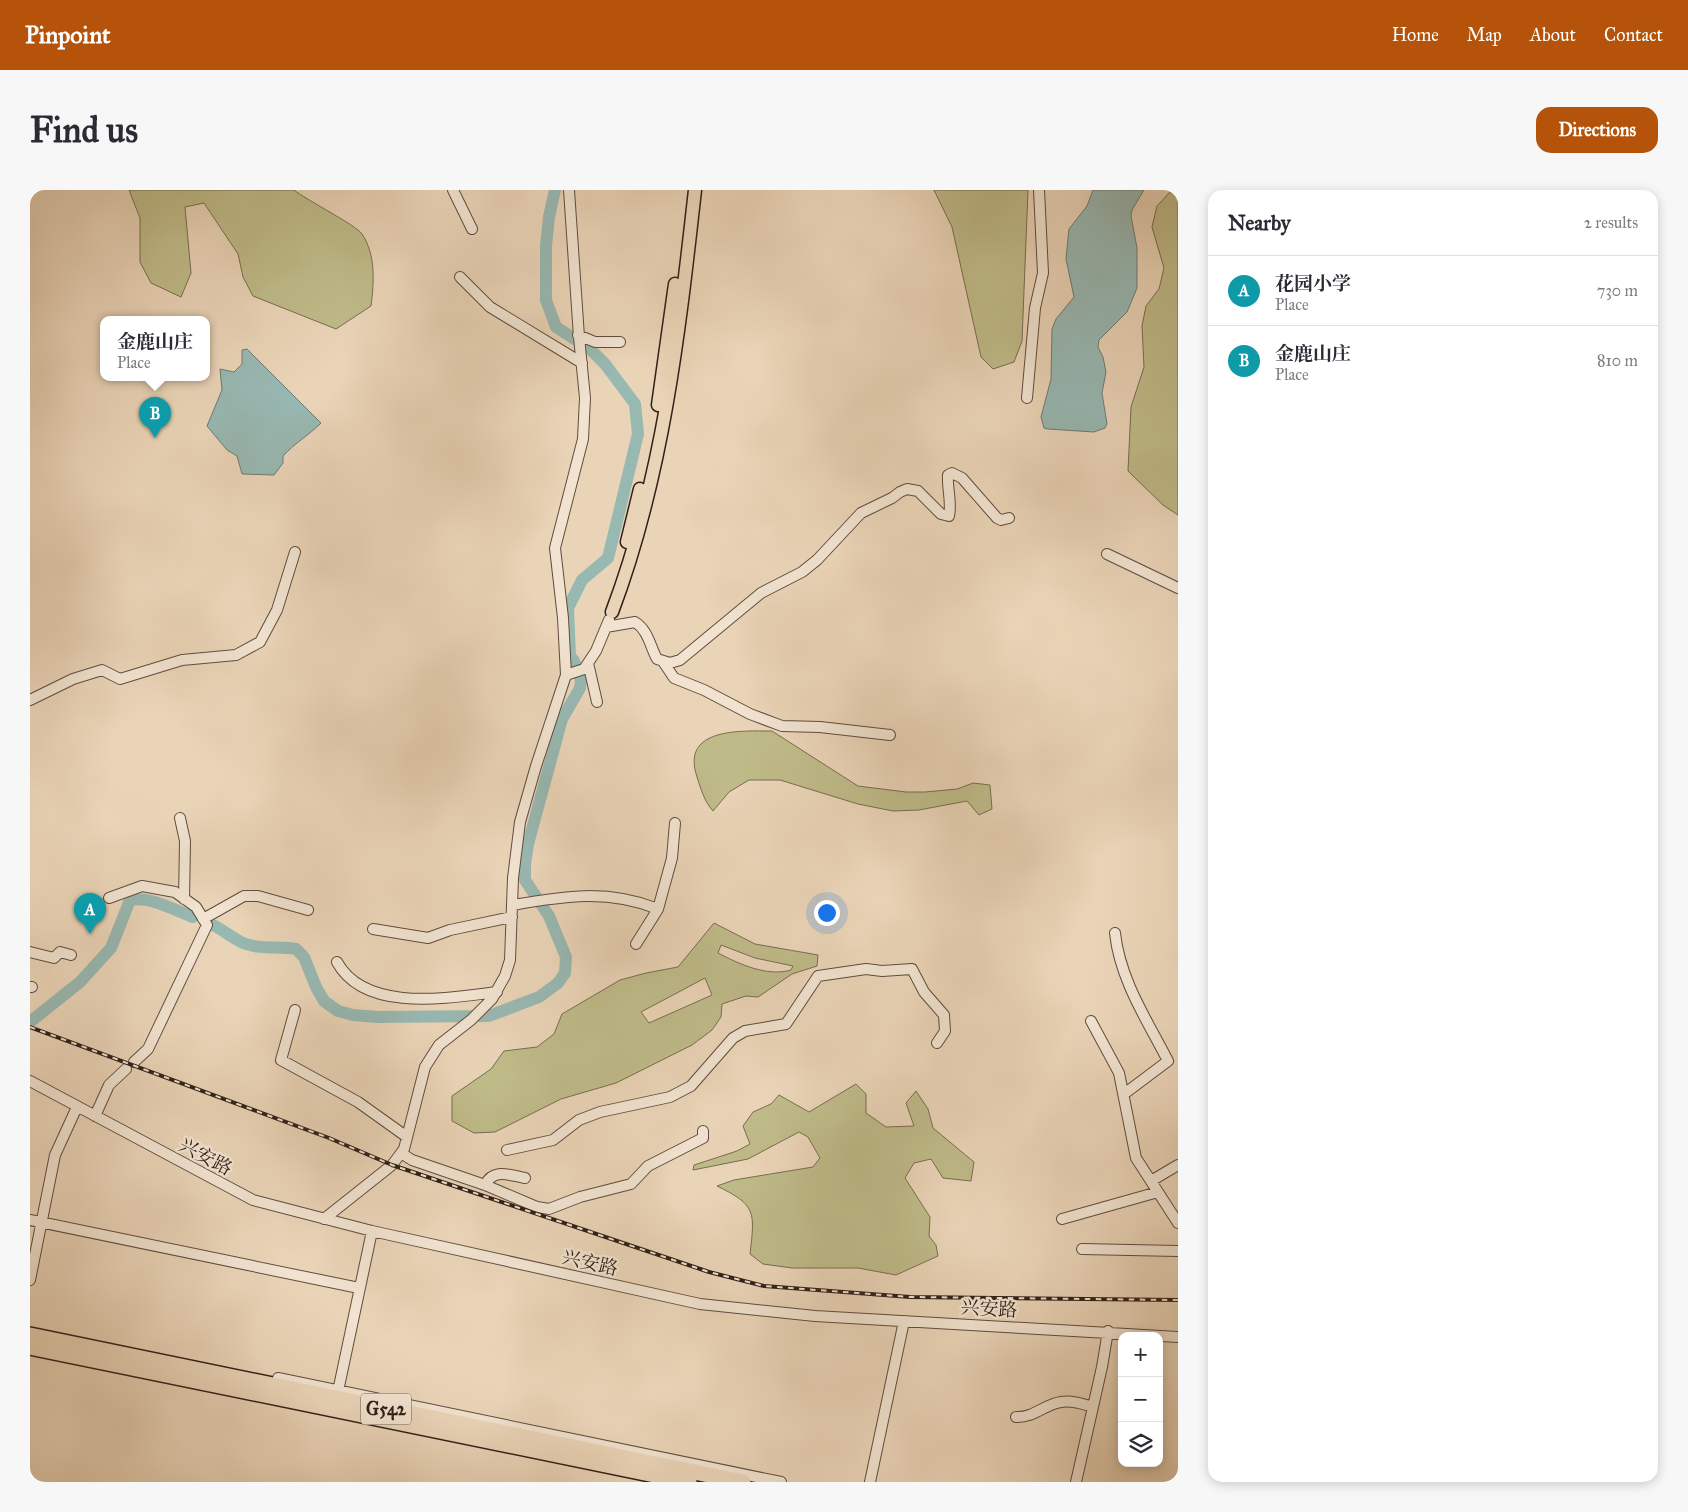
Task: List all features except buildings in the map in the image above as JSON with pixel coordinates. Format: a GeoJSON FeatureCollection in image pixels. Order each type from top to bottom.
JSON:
{"type":"FeatureCollection","features":[{"type":"Feature","properties":{"kind":"highway","name":"G542"},"geometry":{"type":"LineString","coordinates":[[30,1336],[337,1400],[689,1482]]}},
{"type":"Feature","properties":{"kind":"highway","name":"G542"},"geometry":{"type":"LineString","coordinates":[[30,1347],[337,1400]]}},
{"type":"Feature","properties":{"kind":"highway","name":"G542"},"geometry":{"type":"LineString","coordinates":[[664,1475],[743,1482]]}},
{"type":"Feature","properties":{"kind":"main road"},"geometry":{"type":"LineString","coordinates":[[612,612],[613,593],[653,433],[664,371],[686,190]]}},
{"type":"Feature","properties":{"kind":"main road"},"geometry":{"type":"LineString","coordinates":[[612,612],[642,520],[671,381],[695,190]]}},
{"type":"Feature","properties":{"kind":"street"},"geometry":{"type":"LineString","coordinates":[[453,190],[472,229]]}},
{"type":"Feature","properties":{"kind":"street"},"geometry":{"type":"LineString","coordinates":[[569,190],[579,340],[585,398],[583,439],[555,548],[563,618],[578,670],[597,702]]}},
{"type":"Feature","properties":{"kind":"street"},"geometry":{"type":"LineString","coordinates":[[1027,398],[1035,308],[1043,273],[1039,190]]}},
{"type":"Feature","properties":{"kind":"street"},"geometry":{"type":"LineString","coordinates":[[460,276],[490,307],[582,363]]}},
{"type":"Feature","properties":{"kind":"street"},"geometry":{"type":"LineString","coordinates":[[579,340],[620,342]]}},
{"type":"Feature","properties":{"kind":"street"},"geometry":{"type":"LineString","coordinates":[[606,627],[636,622],[644,632],[657,658],[664,663],[670,664],[680,660],[761,593],[802,572],[817,560],[861,513],[907,489],[918,491],[941,514],[949,516],[948,475],[958,475],[997,518],[1001,520],[1009,518]]}},
{"type":"Feature","properties":{"kind":"street"},"geometry":{"type":"LineString","coordinates":[[30,700],[73,678],[102,670],[120,678],[182,660],[236,655],[260,642],[277,610],[295,552]]}},
{"type":"Feature","properties":{"kind":"street"},"geometry":{"type":"LineString","coordinates":[[1107,554],[1178,588]]}},
{"type":"Feature","properties":{"kind":"street"},"geometry":{"type":"LineString","coordinates":[[324,1219],[392,1165],[400,1153],[406,1137],[425,1067],[439,1045],[473,1018],[497,992],[510,960],[520,822],[536,766],[578,670],[596,651],[612,612]]}},
{"type":"Feature","properties":{"kind":"street"},"geometry":{"type":"LineString","coordinates":[[664,663],[668,672],[674,678],[704,690],[750,714],[782,726],[820,727],[890,735]]}},
{"type":"Feature","properties":{"kind":"street"},"geometry":{"type":"LineString","coordinates":[[180,818],[185,841],[184,898]]}},
{"type":"Feature","properties":{"kind":"street"},"geometry":{"type":"LineString","coordinates":[[636,944],[658,909],[672,858],[675,823]]}},
{"type":"Feature","properties":{"kind":"street"},"geometry":{"type":"LineString","coordinates":[[95,1116],[109,1085],[148,1049],[207,926],[196,907],[174,892],[142,886],[109,898]]}},
{"type":"Feature","properties":{"kind":"street"},"geometry":{"type":"LineString","coordinates":[[513,905],[591,894],[639,902],[658,909]]}},
{"type":"Feature","properties":{"kind":"street"},"geometry":{"type":"LineString","coordinates":[[203,919],[244,896],[258,896],[308,910]]}},
{"type":"Feature","properties":{"kind":"street"},"geometry":{"type":"LineString","coordinates":[[373,929],[428,938],[450,930],[512,917]]}},
{"type":"Feature","properties":{"kind":"street"},"geometry":{"type":"LineString","coordinates":[[1115,933],[1117,956],[1128,984],[1168,1061],[1124,1094]]}},
{"type":"Feature","properties":{"kind":"street"},"geometry":{"type":"LineString","coordinates":[[30,952],[54,958],[60,952],[72,955]]}},
{"type":"Feature","properties":{"kind":"street"},"geometry":{"type":"LineString","coordinates":[[336,962],[342,972],[353,983],[368,991],[396,997],[428,999],[497,992]]}},
{"type":"Feature","properties":{"kind":"street"},"geometry":{"type":"LineString","coordinates":[[507,1150],[553,1140],[579,1120],[600,1112],[670,1097],[682,1092],[691,1086],[733,1038],[745,1031],[786,1024],[818,976],[826,973],[866,968],[882,971],[912,969],[924,992],[944,1015],[944,1031],[937,1044]]}},
{"type":"Feature","properties":{"kind":"street"},"geometry":{"type":"LineString","coordinates":[[296,1010],[281,1060],[358,1102],[406,1137]]}},
{"type":"Feature","properties":{"kind":"street"},"geometry":{"type":"LineString","coordinates":[[1091,1021],[1119,1073],[1136,1158],[1178,1222]]}},
{"type":"Feature","properties":{"kind":"street","name":"兴安路"},"geometry":{"type":"LineString","coordinates":[[30,1081],[253,1200],[372,1231],[700,1304],[815,1316],[1108,1331],[1178,1337]]}},
{"type":"Feature","properties":{"kind":"street"},"geometry":{"type":"LineString","coordinates":[[30,1280],[56,1155],[77,1107]]}},
{"type":"Feature","properties":{"kind":"street"},"geometry":{"type":"LineString","coordinates":[[400,1153],[412,1160],[485,1185],[537,1207],[549,1209],[580,1197],[630,1184],[648,1166],[702,1138],[703,1131]]}},
{"type":"Feature","properties":{"kind":"street"},"geometry":{"type":"LineString","coordinates":[[1151,1181],[1178,1165]]}},
{"type":"Feature","properties":{"kind":"street"},"geometry":{"type":"LineString","coordinates":[[485,1185],[489,1178],[496,1174],[525,1178]]}},
{"type":"Feature","properties":{"kind":"street"},"geometry":{"type":"LineString","coordinates":[[1062,1219],[1158,1192]]}},
{"type":"Feature","properties":{"kind":"street"},"geometry":{"type":"LineString","coordinates":[[30,1220],[360,1288]]}},
{"type":"Feature","properties":{"kind":"street"},"geometry":{"type":"LineString","coordinates":[[337,1400],[372,1231]]}},
{"type":"Feature","properties":{"kind":"street"},"geometry":{"type":"LineString","coordinates":[[1082,1249],[1178,1251]]}},
{"type":"Feature","properties":{"kind":"street"},"geometry":{"type":"LineString","coordinates":[[870,1482],[904,1321]]}},
{"type":"Feature","properties":{"kind":"street"},"geometry":{"type":"LineString","coordinates":[[30,1328],[337,1400],[782,1482]]}},
{"type":"Feature","properties":{"kind":"street"},"geometry":{"type":"LineString","coordinates":[[1076,1482],[1108,1331]]}},
{"type":"Feature","properties":{"kind":"street"},"geometry":{"type":"LineString","coordinates":[[1016,1417],[1025,1417],[1060,1402],[1093,1407]]}},
{"type":"Feature","properties":{"kind":"shaded area"},"geometry":{"type":"Polygon","coordinates":[[[129,190],[294,190],[351,225],[362,234],[367,242],[372,260],[373,288],[371,306],[336,329],[253,296],[243,277],[238,254],[204,203],[185,207],[191,273],[181,297],[151,283],[140,262],[140,218],[129,190]]]}},
{"type":"Feature","properties":{"kind":"shaded area"},"geometry":{"type":"Polygon","coordinates":[[[934,190],[1028,190],[1022,341],[1014,362],[993,369],[981,357],[952,227],[934,190]]]}},
{"type":"Feature","properties":{"kind":"shaded area"},"geometry":{"type":"Polygon","coordinates":[[[1172,190],[1178,190],[1178,515],[1163,505],[1128,471],[1131,407],[1144,367],[1142,326],[1146,306],[1159,289],[1164,268],[1152,227],[1157,206],[1172,190]]]}},
{"type":"Feature","properties":{"kind":"shaded area"},"geometry":{"type":"Polygon","coordinates":[[[772,731],[858,786],[906,792],[925,792],[957,789],[973,783],[990,785],[992,809],[979,815],[967,801],[919,810],[893,811],[858,804],[780,780],[749,780],[729,792],[713,811],[705,799],[697,777],[694,761],[697,749],[705,740],[717,735],[731,732],[772,731]]]}},
{"type":"Feature","properties":{"kind":"shaded area"},"geometry":{"type":"Polygon","coordinates":[[[714,923],[755,944],[818,955],[817,966],[792,974],[758,997],[746,996],[722,1004],[721,1017],[712,1030],[692,1045],[616,1083],[561,1099],[495,1132],[474,1133],[452,1121],[452,1096],[491,1069],[504,1051],[537,1047],[554,1034],[562,1014],[620,980],[678,967],[714,923]],[[721,945],[718,953],[763,971],[782,972],[791,970],[793,966],[755,958],[721,945]],[[705,978],[641,1012],[649,1023],[712,995],[705,978]]]}},
{"type":"Feature","properties":{"kind":"shaded area"},"geometry":{"type":"Polygon","coordinates":[[[856,1084],[866,1094],[866,1113],[886,1127],[914,1126],[906,1103],[916,1091],[928,1109],[933,1128],[974,1162],[971,1181],[943,1178],[931,1159],[914,1163],[905,1178],[930,1217],[929,1236],[936,1245],[938,1256],[896,1275],[858,1268],[792,1268],[763,1264],[750,1254],[752,1219],[750,1211],[739,1199],[717,1186],[734,1180],[813,1167],[820,1158],[808,1137],[799,1132],[748,1159],[693,1170],[694,1165],[737,1151],[750,1144],[743,1126],[753,1112],[771,1104],[779,1095],[809,1112],[856,1084]]]}},
{"type":"Feature","properties":{"kind":"water"},"geometry":{"type":"Polygon","coordinates":[[[1093,190],[1144,190],[1132,210],[1131,216],[1137,248],[1137,288],[1127,312],[1099,340],[1098,347],[1103,357],[1106,372],[1102,393],[1107,424],[1105,428],[1094,432],[1048,429],[1044,428],[1041,417],[1051,379],[1052,329],[1056,319],[1074,297],[1066,259],[1069,229],[1087,206],[1093,190]]]}},
{"type":"Feature","properties":{"kind":"water"},"geometry":{"type":"Polygon","coordinates":[[[247,349],[321,423],[283,456],[283,463],[274,475],[242,474],[237,456],[227,450],[207,426],[222,390],[220,369],[234,372],[242,364],[242,350],[247,349]]]}},
{"type":"Feature","properties":{"kind":"waterway"},"geometry":{"type":"LineString","coordinates":[[213,925],[247,944],[261,947],[296,949],[304,957],[324,1001],[338,1011],[353,1015],[378,1017],[489,1016],[539,997],[558,983],[565,973],[566,957],[549,916],[525,880],[525,865],[528,844],[562,719],[580,688],[581,680],[574,661],[570,656],[568,608],[582,580],[608,558],[638,434],[635,404],[605,364],[590,349],[556,327],[546,300],[546,246],[549,217],[555,190]]}},
{"type":"Feature","properties":{"kind":"waterway"},"geometry":{"type":"LineString","coordinates":[[30,1022],[80,982],[111,948],[130,900],[138,899],[154,902],[193,917]]}},
{"type":"Feature","properties":{"kind":"railway"},"geometry":{"type":"LineString","coordinates":[[30,1027],[329,1138],[392,1165],[709,1272],[764,1286],[910,1297],[1178,1300]]}},
{"type":"Feature","properties":{"kind":"place","name":"金鹿山庄"},"geometry":{"type":"Point","coordinates":[155,438]}},
{"type":"Feature","properties":{"kind":"place","name":"花园小学"},"geometry":{"type":"Point","coordinates":[90,934]}}]}
